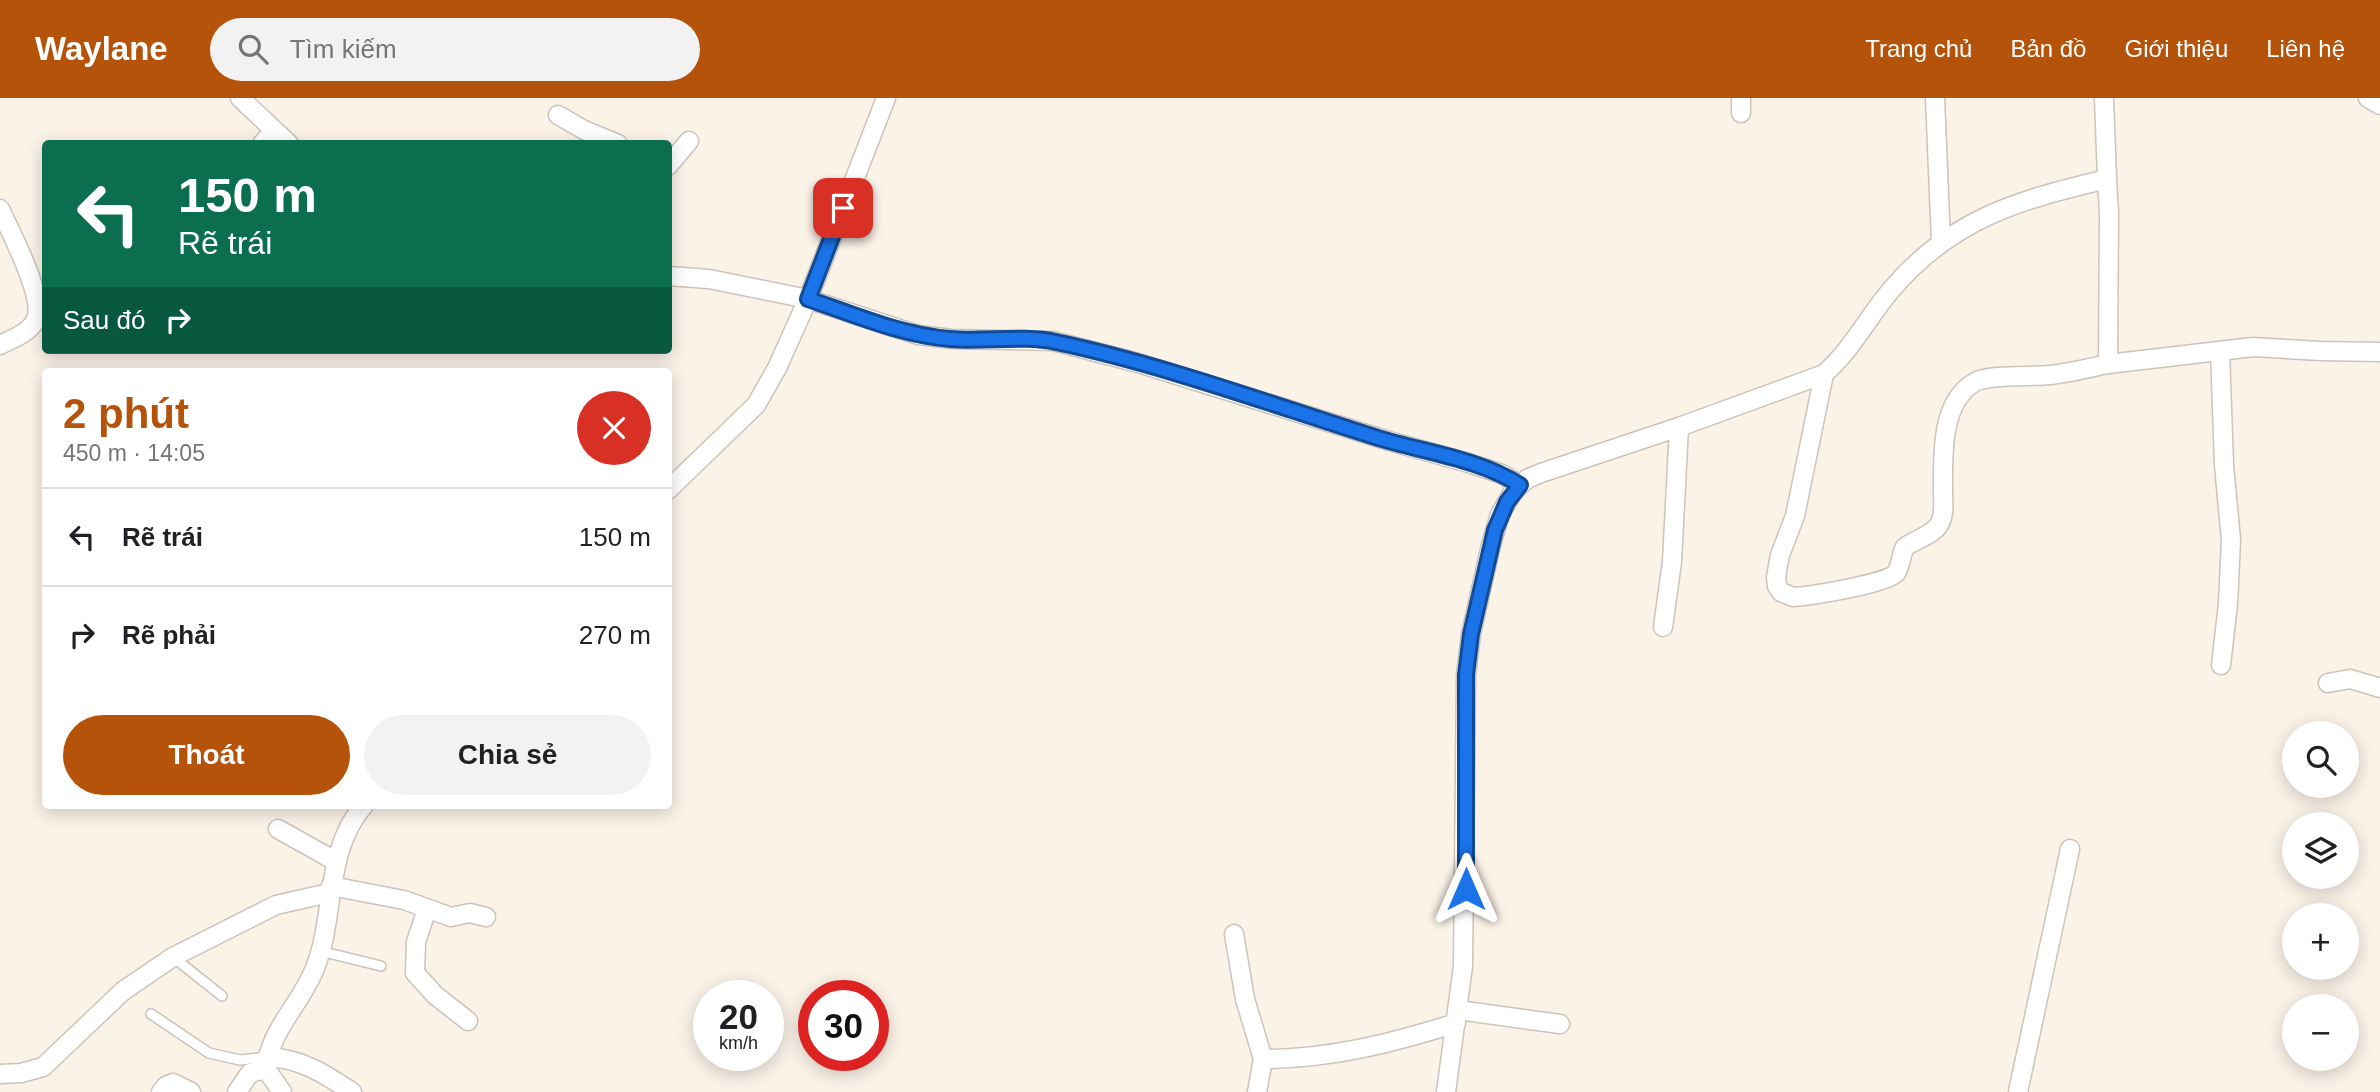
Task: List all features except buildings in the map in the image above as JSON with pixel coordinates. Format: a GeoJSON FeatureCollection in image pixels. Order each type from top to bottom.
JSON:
{"type":"FeatureCollection","features":[{"type":"Feature","properties":{"kind":"street"},"geometry":{"type":"LineString","coordinates":[[240,98],[268,136]]}},
{"type":"Feature","properties":{"kind":"street"},"geometry":{"type":"LineString","coordinates":[[672,487],[756,405],[777,368],[808,299],[886,98]]}},
{"type":"Feature","properties":{"kind":"street"},"geometry":{"type":"LineString","coordinates":[[1935,98],[1941,242]]}},
{"type":"Feature","properties":{"kind":"street"},"geometry":{"type":"LineString","coordinates":[[2104,98],[2109,213],[2108,364]]}},
{"type":"Feature","properties":{"kind":"street"},"geometry":{"type":"LineString","coordinates":[[2368,98],[2380,104]]}},
{"type":"Feature","properties":{"kind":"street"},"geometry":{"type":"LineString","coordinates":[[558,115],[608,140]]}},
{"type":"Feature","properties":{"kind":"street"},"geometry":{"type":"LineString","coordinates":[[672,161],[689,141]]}},
{"type":"Feature","properties":{"kind":"street"},"geometry":{"type":"LineString","coordinates":[[1446,1092],[1464,966],[1466,675],[1471,634],[1490,545],[1507,502],[1527,479],[1541,473],[1679,427],[1824,374],[1842,357],[1900,279],[1941,242],[1967,225],[2015,203],[2106,179]]}},
{"type":"Feature","properties":{"kind":"street"},"geometry":{"type":"LineString","coordinates":[[0,209],[34,286],[42,315],[27,330],[0,345]]}},
{"type":"Feature","properties":{"kind":"street"},"geometry":{"type":"LineString","coordinates":[[672,276],[709,279],[808,299],[918,335],[952,339],[1053,341],[1484,468],[1503,474],[1520,485]]}},
{"type":"Feature","properties":{"kind":"street"},"geometry":{"type":"LineString","coordinates":[[1824,374],[1795,516],[1780,555],[1776,577],[1781,592],[1793,597],[1873,583],[1890,576],[1898,570],[1905,547],[1936,529],[1943,513],[1943,452],[1953,408],[1962,394],[1975,382],[1987,378],[2054,375],[2108,364],[2253,347],[2380,352]]}},
{"type":"Feature","properties":{"kind":"street"},"geometry":{"type":"LineString","coordinates":[[2220,351],[2224,465],[2231,540],[2228,604],[2221,665]]}},
{"type":"Feature","properties":{"kind":"street"},"geometry":{"type":"LineString","coordinates":[[1663,627],[1672,562],[1679,427]]}},
{"type":"Feature","properties":{"kind":"street"},"geometry":{"type":"LineString","coordinates":[[2328,682],[2350,679],[2380,688]]}},
{"type":"Feature","properties":{"kind":"street"},"geometry":{"type":"LineString","coordinates":[[282,1092],[267,1063],[280,1026],[316,967],[337,862],[347,829],[361,809]]}},
{"type":"Feature","properties":{"kind":"street"},"geometry":{"type":"LineString","coordinates":[[278,829],[337,862]]}},
{"type":"Feature","properties":{"kind":"street"},"geometry":{"type":"LineString","coordinates":[[2018,1092],[2070,849]]}},
{"type":"Feature","properties":{"kind":"street"},"geometry":{"type":"LineString","coordinates":[[0,1074],[21,1073],[43,1067],[123,991],[173,957],[276,905],[330,889],[404,900],[451,917],[470,913],[486,917]]}},
{"type":"Feature","properties":{"kind":"street"},"geometry":{"type":"LineString","coordinates":[[427,909],[416,942],[415,973],[435,995],[468,1021]]}},
{"type":"Feature","properties":{"kind":"street"},"geometry":{"type":"LineString","coordinates":[[1234,934],[1245,999],[1263,1059],[1263,1072],[1257,1092]]}},
{"type":"Feature","properties":{"kind":"street"},"geometry":{"type":"LineString","coordinates":[[1263,1059],[1295,1059],[1340,1053],[1457,1016],[1560,1024]]}},
{"type":"Feature","properties":{"kind":"street"},"geometry":{"type":"LineString","coordinates":[[237,1092],[250,1073],[267,1063],[286,1057],[352,1092]]}},
{"type":"Feature","properties":{"kind":"street"},"geometry":{"type":"LineString","coordinates":[[161,1092],[173,1083],[191,1092]]}},
{"type":"Feature","properties":{"kind":"lane"},"geometry":{"type":"LineString","coordinates":[[320,951],[382,966]]}},
{"type":"Feature","properties":{"kind":"lane"},"geometry":{"type":"LineString","coordinates":[[173,957],[222,996]]}},
{"type":"Feature","properties":{"kind":"lane"},"geometry":{"type":"LineString","coordinates":[[151,1014],[209,1053],[267,1063]]}},
{"type":"Feature","properties":{"kind":"route"},"geometry":{"type":"LineString","coordinates":[[843,208],[808,299],[918,335],[952,339],[1053,341],[1074,346],[1465,462],[1503,474],[1520,485],[1500,514],[1490,545],[1471,634],[1466,675],[1466,889]]}}]}
